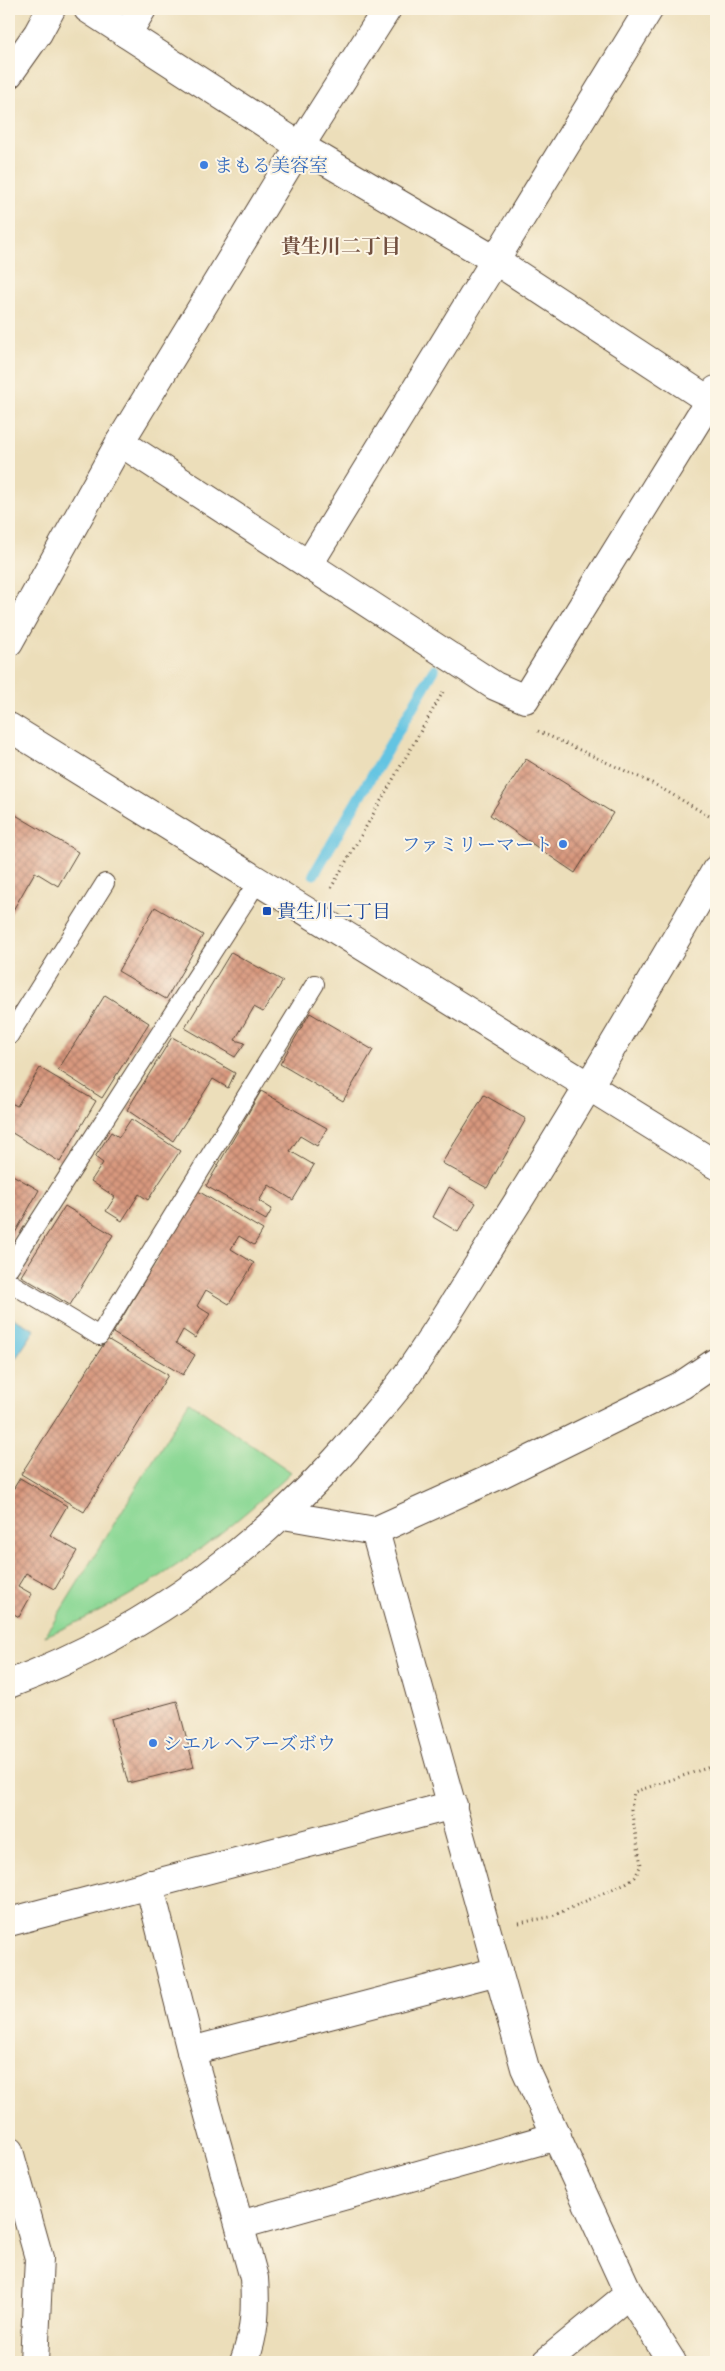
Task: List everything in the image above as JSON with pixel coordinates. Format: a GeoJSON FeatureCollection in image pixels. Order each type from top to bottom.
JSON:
{"type":"FeatureCollection","features":[{"type":"Feature","properties":{"kind":"street"},"geometry":{"type":"LineString","coordinates":[[9,74],[38,33],[51,9]]}},
{"type":"Feature","properties":{"kind":"street"},"geometry":{"type":"LineString","coordinates":[[88,9],[300,146],[495,260],[714,399],[525,699],[496,686],[120,442]]}},
{"type":"Feature","properties":{"kind":"street"},"geometry":{"type":"LineString","coordinates":[[128,34],[142,9]]}},
{"type":"Feature","properties":{"kind":"street"},"geometry":{"type":"LineString","coordinates":[[9,642],[120,442],[300,146],[387,9]]}},
{"type":"Feature","properties":{"kind":"street"},"geometry":{"type":"LineString","coordinates":[[308,564],[649,9]]}},
{"type":"Feature","properties":{"kind":"street"},"geometry":{"type":"LineString","coordinates":[[9,727],[716,1165]]}},
{"type":"Feature","properties":{"kind":"street"},"geometry":{"type":"LineString","coordinates":[[9,1684],[109,1640],[164,1608],[211,1575],[284,1515],[336,1462],[409,1373],[590,1088],[716,870]]}},
{"type":"Feature","properties":{"kind":"street"},"geometry":{"type":"LineString","coordinates":[[284,1515],[375,1531],[499,1475],[682,1385],[716,1362]]}},
{"type":"Feature","properties":{"kind":"street"},"geometry":{"type":"LineString","coordinates":[[375,1531],[453,1804],[525,2068],[629,2294],[672,2362]]}},
{"type":"Feature","properties":{"kind":"street"},"geometry":{"type":"LineString","coordinates":[[9,1922],[453,1804]]}},
{"type":"Feature","properties":{"kind":"street"},"geometry":{"type":"LineString","coordinates":[[149,1884],[191,2051],[254,2278],[256,2310],[251,2343],[244,2362]]}},
{"type":"Feature","properties":{"kind":"street"},"geometry":{"type":"LineString","coordinates":[[191,2051],[498,1971]]}},
{"type":"Feature","properties":{"kind":"street"},"geometry":{"type":"LineString","coordinates":[[240,2225],[557,2136]]}},
{"type":"Feature","properties":{"kind":"street"},"geometry":{"type":"LineString","coordinates":[[9,2151],[39,2258],[34,2362]]}},
{"type":"Feature","properties":{"kind":"street"},"geometry":{"type":"LineString","coordinates":[[546,2362],[629,2294]]}},
{"type":"Feature","properties":{"kind":"lane"},"geometry":{"type":"LineString","coordinates":[[9,1268],[258,881]]}},
{"type":"Feature","properties":{"kind":"lane"},"geometry":{"type":"LineString","coordinates":[[9,1036],[104,883]]}},
{"type":"Feature","properties":{"kind":"lane"},"geometry":{"type":"LineString","coordinates":[[9,1282],[99,1336],[315,984]]}},
{"type":"Feature","properties":{"kind":"path"},"geometry":{"type":"LineString","coordinates":[[330,890],[445,689]]}},
{"type":"Feature","properties":{"kind":"path"},"geometry":{"type":"LineString","coordinates":[[533,728],[654,784],[716,820]]}},
{"type":"Feature","properties":{"kind":"path"},"geometry":{"type":"LineString","coordinates":[[487,1930],[550,1917],[626,1883],[635,1877],[641,1865],[631,1809],[634,1792],[716,1765]]}},
{"type":"Feature","properties":{"kind":"green space"},"geometry":{"type":"Polygon","coordinates":[[[189,1402],[291,1472],[236,1521],[176,1566],[112,1605],[45,1636],[189,1402]]]}},
{"type":"Feature","properties":{"kind":"water"},"geometry":{"type":"Polygon","coordinates":[[[9,1316],[35,1330],[9,1368],[9,1316]]]}},
{"type":"Feature","properties":{"kind":"building","name":"ファミリーマート"},"geometry":{"type":"Polygon","coordinates":[[[526,759],[613,813],[575,873],[490,815],[526,759]]]}},
{"type":"Feature","properties":{"kind":"building"},"geometry":{"type":"Polygon","coordinates":[[[9,811],[78,852],[58,886],[35,872],[9,917],[9,811]]]}},
{"type":"Feature","properties":{"kind":"building"},"geometry":{"type":"Polygon","coordinates":[[[155,907],[203,935],[166,999],[118,971],[155,907]]]}},
{"type":"Feature","properties":{"kind":"building"},"geometry":{"type":"Polygon","coordinates":[[[231,952],[283,981],[263,1012],[254,1007],[235,1040],[245,1043],[235,1057],[185,1028],[231,952]]]}},
{"type":"Feature","properties":{"kind":"building"},"geometry":{"type":"Polygon","coordinates":[[[105,995],[149,1023],[102,1098],[58,1070],[105,995]]]}},
{"type":"Feature","properties":{"kind":"building"},"geometry":{"type":"Polygon","coordinates":[[[310,1013],[373,1050],[343,1101],[280,1064],[310,1013]]]}},
{"type":"Feature","properties":{"kind":"building"},"geometry":{"type":"Polygon","coordinates":[[[172,1037],[235,1073],[228,1088],[213,1079],[173,1141],[127,1110],[172,1037]]]}},
{"type":"Feature","properties":{"kind":"building"},"geometry":{"type":"Polygon","coordinates":[[[40,1068],[96,1101],[60,1162],[9,1131],[9,1102],[17,1106],[40,1068]]]}},
{"type":"Feature","properties":{"kind":"building"},"geometry":{"type":"Polygon","coordinates":[[[261,1091],[327,1128],[317,1146],[300,1136],[290,1151],[314,1165],[293,1200],[269,1185],[259,1201],[272,1209],[266,1220],[206,1186],[261,1091]]]}},
{"type":"Feature","properties":{"kind":"building"},"geometry":{"type":"Polygon","coordinates":[[[484,1095],[526,1119],[487,1188],[442,1163],[484,1095]]]}},
{"type":"Feature","properties":{"kind":"building"},"geometry":{"type":"Polygon","coordinates":[[[131,1119],[180,1151],[148,1200],[139,1194],[122,1221],[106,1211],[115,1197],[91,1181],[103,1163],[95,1157],[111,1132],[119,1137],[131,1119]]]}},
{"type":"Feature","properties":{"kind":"building"},"geometry":{"type":"Polygon","coordinates":[[[9,1173],[39,1190],[9,1244],[9,1173]]]}},
{"type":"Feature","properties":{"kind":"building"},"geometry":{"type":"Polygon","coordinates":[[[449,1187],[476,1203],[458,1232],[433,1217],[449,1187]]]}},
{"type":"Feature","properties":{"kind":"building"},"geometry":{"type":"Polygon","coordinates":[[[198,1191],[263,1230],[254,1245],[239,1236],[231,1249],[254,1263],[229,1304],[206,1290],[197,1306],[210,1314],[195,1338],[183,1330],[176,1343],[195,1355],[183,1375],[113,1333],[198,1191]]]}},
{"type":"Feature","properties":{"kind":"building"},"geometry":{"type":"Polygon","coordinates":[[[65,1206],[113,1235],[70,1305],[21,1276],[65,1206]]]}},
{"type":"Feature","properties":{"kind":"building"},"geometry":{"type":"Polygon","coordinates":[[[107,1339],[168,1375],[84,1512],[21,1474],[107,1339]]]}},
{"type":"Feature","properties":{"kind":"building"},"geometry":{"type":"Polygon","coordinates":[[[20,1478],[67,1506],[50,1535],[77,1551],[55,1589],[26,1573],[18,1586],[32,1594],[19,1617],[9,1611],[9,1496],[20,1478]]]}},
{"type":"Feature","properties":{"kind":"building","name":"シエル ヘアーズボウ"},"geometry":{"type":"Polygon","coordinates":[[[177,1701],[194,1767],[128,1783],[111,1719],[177,1701]]]}},
{"type":"Feature","properties":{"kind":"waterway"},"geometry":{"type":"LineString","coordinates":[[314,874],[434,670]]}},
{"type":"Feature","properties":{"kind":"place","name":"まもる美容室"},"geometry":{"type":"Point","coordinates":[204,165]}},
{"type":"Feature","properties":{"kind":"place","name":"ファミリーマート"},"geometry":{"type":"Point","coordinates":[563,844]}},
{"type":"Feature","properties":{"kind":"place","name":"貴生川二丁目"},"geometry":{"type":"Point","coordinates":[267,911]}},
{"type":"Feature","properties":{"kind":"place","name":"シエル ヘアーズボウ"},"geometry":{"type":"Point","coordinates":[153,1743]}},
{"type":"Feature","properties":{"kind":"district","name":"貴生川二丁目"},"geometry":{"type":"Point","coordinates":[341,246]}}]}
